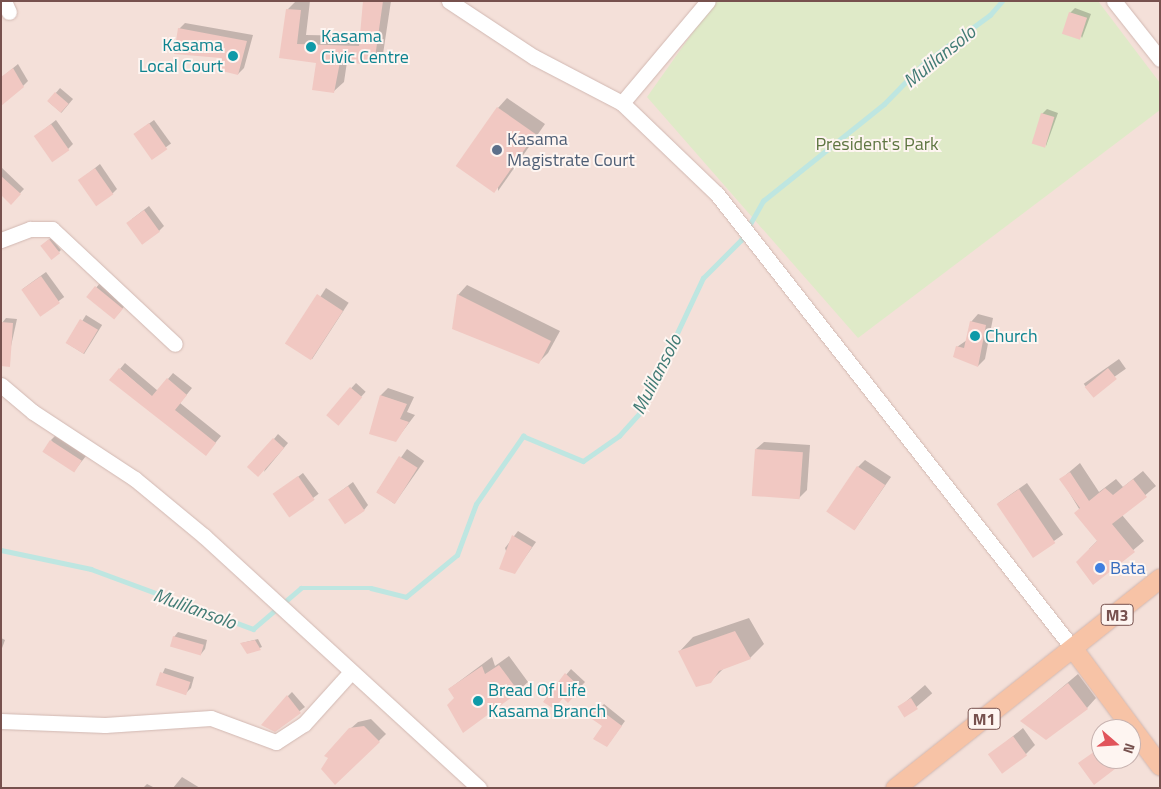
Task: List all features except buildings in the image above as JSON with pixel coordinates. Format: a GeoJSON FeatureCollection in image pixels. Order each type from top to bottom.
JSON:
{"type":"FeatureCollection","features":[{"type":"Feature","properties":{"kind":"main road","name":"M3"},"geometry":{"type":"LineString","coordinates":[[1074,650],[1160,578]]}},
{"type":"Feature","properties":{"kind":"main road"},"geometry":{"type":"LineString","coordinates":[[1074,650],[1160,766]]}},
{"type":"Feature","properties":{"kind":"main road","name":"M1"},"geometry":{"type":"LineString","coordinates":[[895,788],[1074,650]]}},
{"type":"Feature","properties":{"kind":"street"},"geometry":{"type":"LineString","coordinates":[[449,1],[534,57],[622,103],[677,152],[740,223],[1074,650]]}},
{"type":"Feature","properties":{"kind":"street"},"geometry":{"type":"LineString","coordinates":[[622,103],[708,1]]}},
{"type":"Feature","properties":{"kind":"street"},"geometry":{"type":"LineString","coordinates":[[1114,1],[1160,60]]}},
{"type":"Feature","properties":{"kind":"street"},"geometry":{"type":"LineString","coordinates":[[1,240],[30,229],[52,229],[175,344]]}},
{"type":"Feature","properties":{"kind":"street"},"geometry":{"type":"LineString","coordinates":[[1,385],[33,412],[135,479],[274,601],[480,788]]}},
{"type":"Feature","properties":{"kind":"street"},"geometry":{"type":"LineString","coordinates":[[1,721],[105,725],[211,718],[276,742],[304,724],[350,672]]}},
{"type":"Feature","properties":{"kind":"shaded area"},"geometry":{"type":"Polygon","coordinates":[[[1,1],[1160,1],[1160,788],[1,788],[1,1]]]}},
{"type":"Feature","properties":{"kind":"green space","name":"President's Park"},"geometry":{"type":"Polygon","coordinates":[[[715,1],[1098,1],[1160,83],[1160,110],[858,338],[647,97],[715,1]]]}},
{"type":"Feature","properties":{"kind":"waterway","name":"Mulilansolo"},"geometry":{"type":"LineString","coordinates":[[1,550],[91,569],[253,629],[301,588],[371,588],[406,597],[457,555],[476,504],[523,436],[583,461],[619,436],[639,414],[703,278],[741,240],[763,201],[884,104],[923,64],[990,15],[1002,1]]}},
{"type":"Feature","properties":{"kind":"place","name":"Kasama Civic Centre"},"geometry":{"type":"Point","coordinates":[311,47]}},
{"type":"Feature","properties":{"kind":"place","name":"Kasama Local Court"},"geometry":{"type":"Point","coordinates":[233,56]}},
{"type":"Feature","properties":{"kind":"place","name":"Kasama Magistrate Court"},"geometry":{"type":"Point","coordinates":[497,150]}},
{"type":"Feature","properties":{"kind":"place","name":"Church"},"geometry":{"type":"Point","coordinates":[975,336]}},
{"type":"Feature","properties":{"kind":"place","name":"Bata"},"geometry":{"type":"Point","coordinates":[1100,568]}},
{"type":"Feature","properties":{"kind":"place","name":"Bread Of Life Kasama Branch"},"geometry":{"type":"Point","coordinates":[478,701]}}]}
